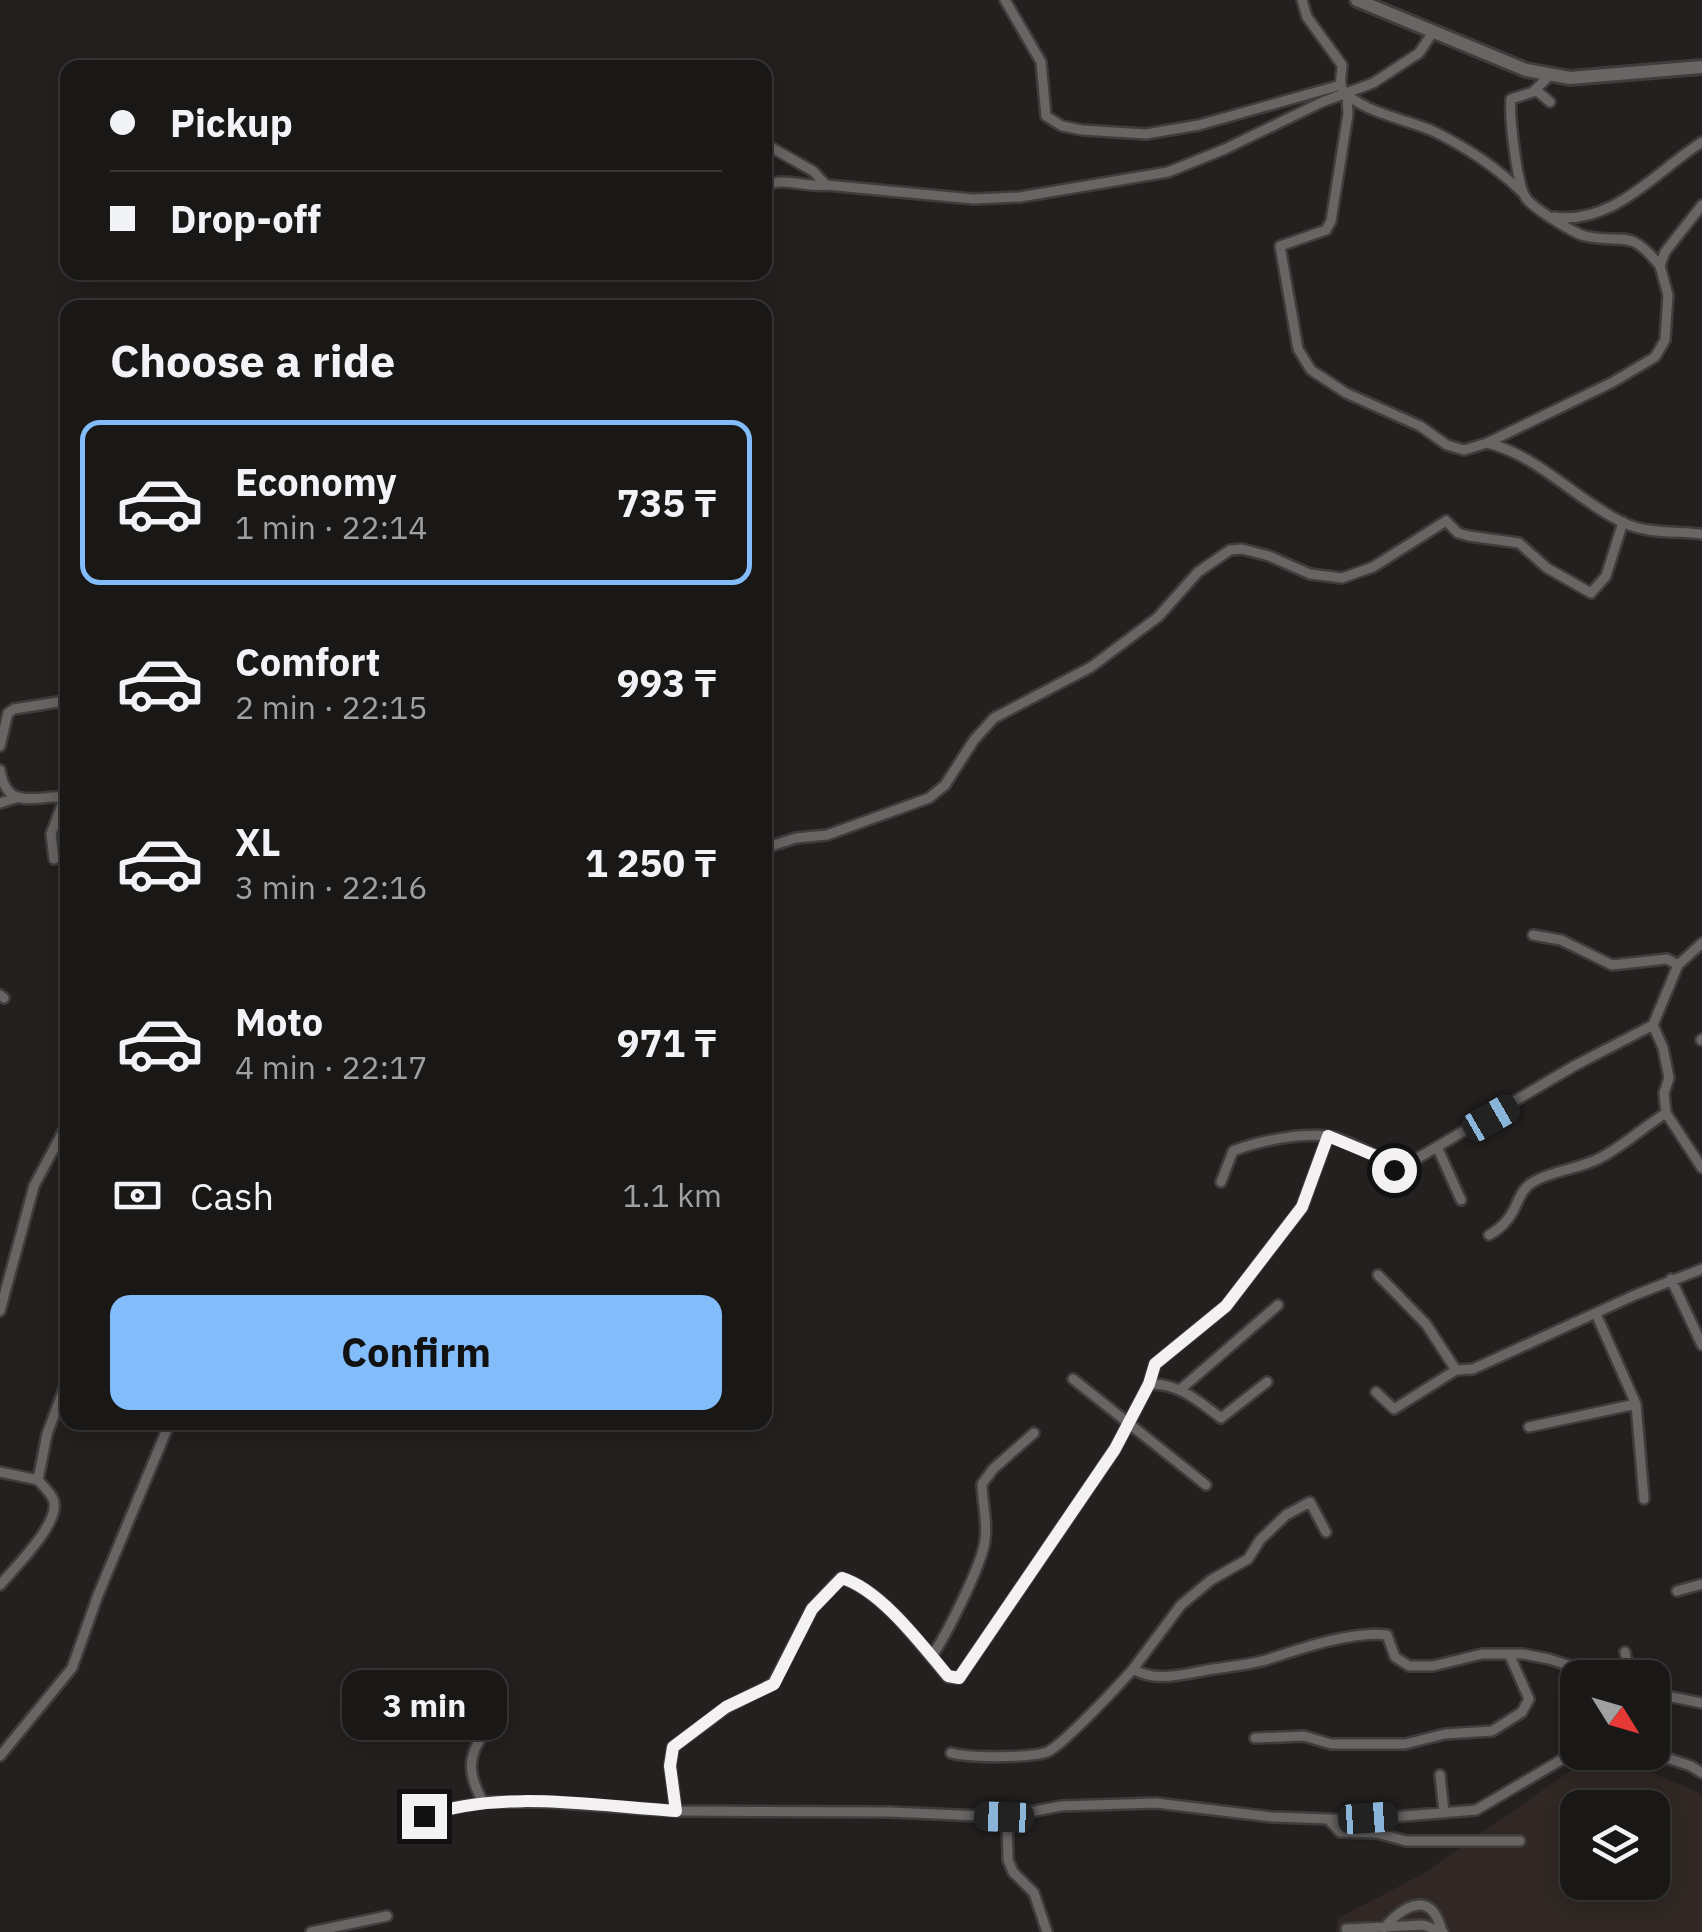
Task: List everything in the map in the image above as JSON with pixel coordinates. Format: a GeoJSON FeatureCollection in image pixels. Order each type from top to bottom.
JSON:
{"type":"FeatureCollection","features":[{"type":"Feature","properties":{"kind":"street"},"geometry":{"type":"LineString","coordinates":[[1005,0],[1041,62],[1046,116],[1062,126],[1118,134],[1173,130],[1373,83],[1414,58],[1433,32]]}},
{"type":"Feature","properties":{"kind":"street"},"geometry":{"type":"LineString","coordinates":[[1302,0],[1307,17],[1342,65],[1344,89],[1348,114],[1331,221],[1326,230],[1280,246],[1298,349],[1310,370],[1326,382],[1420,426],[1446,446],[1464,450],[1486,444],[1613,382],[1655,357],[1664,340],[1668,295],[1660,266],[1636,242],[1586,236],[1528,202],[1507,178],[1433,131],[1379,112],[1344,89]]}},
{"type":"Feature","properties":{"kind":"street"},"geometry":{"type":"LineString","coordinates":[[1357,0],[1549,76],[1570,78],[1702,67]]}},
{"type":"Feature","properties":{"kind":"street"},"geometry":{"type":"LineString","coordinates":[[1522,192],[1512,134],[1511,99],[1536,90],[1549,76]]}},
{"type":"Feature","properties":{"kind":"street"},"geometry":{"type":"LineString","coordinates":[[772,184],[783,180],[932,197],[1020,197],[1168,172],[1344,89]]}},
{"type":"Feature","properties":{"kind":"street"},"geometry":{"type":"LineString","coordinates":[[1536,90],[1550,102]]}},
{"type":"Feature","properties":{"kind":"street"},"geometry":{"type":"LineString","coordinates":[[1552,217],[1600,213],[1702,142]]}},
{"type":"Feature","properties":{"kind":"street"},"geometry":{"type":"LineString","coordinates":[[772,148],[813,171],[826,185]]}},
{"type":"Feature","properties":{"kind":"street"},"geometry":{"type":"LineString","coordinates":[[1660,266],[1665,252],[1702,205]]}},
{"type":"Feature","properties":{"kind":"street"},"geometry":{"type":"LineString","coordinates":[[1486,444],[1521,458],[1623,522],[1649,530],[1702,534]]}},
{"type":"Feature","properties":{"kind":"street"},"geometry":{"type":"LineString","coordinates":[[772,846],[827,835],[929,798],[945,786],[974,740],[994,718],[1091,667],[1158,617],[1198,572],[1230,550],[1269,556],[1310,574],[1342,578],[1373,567],[1446,521],[1458,533],[1518,543],[1547,568],[1591,592],[1606,576],[1623,522]]}},
{"type":"Feature","properties":{"kind":"street"},"geometry":{"type":"LineString","coordinates":[[0,701],[4,713],[0,746]]}},
{"type":"Feature","properties":{"kind":"street"},"geometry":{"type":"LineString","coordinates":[[4,713],[58,702]]}},
{"type":"Feature","properties":{"kind":"street"},"geometry":{"type":"LineString","coordinates":[[0,770],[6,791],[16,798]]}},
{"type":"Feature","properties":{"kind":"street"},"geometry":{"type":"LineString","coordinates":[[0,803],[16,798],[60,797]]}},
{"type":"Feature","properties":{"kind":"street"},"geometry":{"type":"LineString","coordinates":[[54,859],[51,834],[60,812]]}},
{"type":"Feature","properties":{"kind":"street"},"geometry":{"type":"LineString","coordinates":[[1534,935],[1561,940],[1604,964],[1667,959],[1678,965]]}},
{"type":"Feature","properties":{"kind":"street"},"geometry":{"type":"LineString","coordinates":[[1221,1182],[1233,1151],[1328,1136],[1388,1161],[1396,1171],[1574,1066],[1653,1025],[1678,965],[1702,943]]}},
{"type":"Feature","properties":{"kind":"street"},"geometry":{"type":"LineString","coordinates":[[1653,1025],[1670,1078],[1664,1093],[1666,1113],[1702,1168]]}},
{"type":"Feature","properties":{"kind":"street"},"geometry":{"type":"LineString","coordinates":[[1489,1235],[1507,1224],[1515,1214],[1521,1194],[1532,1182],[1598,1160],[1666,1113]]}},
{"type":"Feature","properties":{"kind":"street"},"geometry":{"type":"LineString","coordinates":[[676,1811],[670,1766],[673,1747],[726,1707],[774,1684],[812,1609],[842,1578],[854,1582],[902,1622],[948,1676],[959,1678],[1129,1424],[1155,1364],[1226,1306],[1302,1207],[1328,1136]]}},
{"type":"Feature","properties":{"kind":"street"},"geometry":{"type":"LineString","coordinates":[[0,1311],[34,1186],[60,1137]]}},
{"type":"Feature","properties":{"kind":"street"},"geometry":{"type":"LineString","coordinates":[[1438,1149],[1462,1200]]}},
{"type":"Feature","properties":{"kind":"street"},"geometry":{"type":"LineString","coordinates":[[1376,1392],[1394,1409],[1456,1370],[1473,1368],[1698,1270],[1702,1260]]}},
{"type":"Feature","properties":{"kind":"street"},"geometry":{"type":"LineString","coordinates":[[1378,1274],[1426,1324],[1456,1370]]}},
{"type":"Feature","properties":{"kind":"street"},"geometry":{"type":"LineString","coordinates":[[1670,1279],[1702,1345]]}},
{"type":"Feature","properties":{"kind":"street"},"geometry":{"type":"LineString","coordinates":[[1181,1388],[1278,1305]]}},
{"type":"Feature","properties":{"kind":"street"},"geometry":{"type":"LineString","coordinates":[[1596,1314],[1636,1404],[1644,1498]]}},
{"type":"Feature","properties":{"kind":"street"},"geometry":{"type":"LineString","coordinates":[[1074,1379],[1206,1485]]}},
{"type":"Feature","properties":{"kind":"street"},"geometry":{"type":"LineString","coordinates":[[1149,1384],[1181,1388],[1221,1418],[1267,1382]]}},
{"type":"Feature","properties":{"kind":"street"},"geometry":{"type":"LineString","coordinates":[[38,1480],[60,1400]]}},
{"type":"Feature","properties":{"kind":"street"},"geometry":{"type":"LineString","coordinates":[[1529,1427],[1636,1404]]}},
{"type":"Feature","properties":{"kind":"street"},"geometry":{"type":"LineString","coordinates":[[0,1756],[72,1668],[167,1430]]}},
{"type":"Feature","properties":{"kind":"street"},"geometry":{"type":"LineString","coordinates":[[931,1658],[969,1586],[985,1542],[982,1484],[993,1469],[1034,1433]]}},
{"type":"Feature","properties":{"kind":"street"},"geometry":{"type":"LineString","coordinates":[[0,1472],[38,1480],[53,1498],[54,1514],[0,1585]]}},
{"type":"Feature","properties":{"kind":"street"},"geometry":{"type":"LineString","coordinates":[[951,1753],[983,1757],[1046,1752],[1064,1739],[1133,1669],[1181,1604],[1248,1559],[1260,1540],[1286,1515],[1310,1502],[1326,1532]]}},
{"type":"Feature","properties":{"kind":"street"},"geometry":{"type":"LineString","coordinates":[[1677,1591],[1702,1584]]}},
{"type":"Feature","properties":{"kind":"street"},"geometry":{"type":"LineString","coordinates":[[1133,1669],[1155,1677],[1186,1675],[1377,1634],[1387,1635],[1395,1656],[1409,1666],[1433,1666],[1482,1654],[1523,1654],[1560,1662]]}},
{"type":"Feature","properties":{"kind":"street"},"geometry":{"type":"LineString","coordinates":[[1625,1652],[1627,1660]]}},
{"type":"Feature","properties":{"kind":"street"},"geometry":{"type":"LineString","coordinates":[[1255,1738],[1304,1736],[1331,1744],[1404,1744],[1446,1734],[1492,1731],[1522,1712],[1529,1698],[1510,1656]]}},
{"type":"Feature","properties":{"kind":"street"},"geometry":{"type":"LineString","coordinates":[[1670,1697],[1702,1703]]}},
{"type":"Feature","properties":{"kind":"street"},"geometry":{"type":"LineString","coordinates":[[483,1802],[469,1771],[470,1760],[477,1742],[486,1731],[492,1731]]}},
{"type":"Feature","properties":{"kind":"street"},"geometry":{"type":"LineString","coordinates":[[1670,1759],[1702,1774]]}},
{"type":"Feature","properties":{"kind":"street"},"geometry":{"type":"LineString","coordinates":[[406,1823],[483,1802],[676,1811],[1008,1816],[1061,1806],[1156,1803],[1329,1820],[1476,1810],[1560,1761]]}},
{"type":"Feature","properties":{"kind":"street"},"geometry":{"type":"LineString","coordinates":[[1440,1775],[1444,1812]]}},
{"type":"Feature","properties":{"kind":"street"},"geometry":{"type":"LineString","coordinates":[[1008,1816],[1008,1860],[1013,1872],[1034,1893],[1047,1932]]}},
{"type":"Feature","properties":{"kind":"street"},"geometry":{"type":"LineString","coordinates":[[1329,1820],[1340,1832],[1377,1833],[1406,1842],[1520,1841]]}},
{"type":"Feature","properties":{"kind":"street"},"geometry":{"type":"LineString","coordinates":[[1384,1928],[1412,1905],[1429,1906],[1438,1915],[1442,1932]]}},
{"type":"Feature","properties":{"kind":"street"},"geometry":{"type":"LineString","coordinates":[[312,1932],[387,1916]]}},
{"type":"Feature","properties":{"kind":"street"},"geometry":{"type":"LineString","coordinates":[[1346,1929],[1422,1925],[1442,1932]]}},
{"type":"Feature","properties":{"kind":"shaded area"},"geometry":{"type":"Polygon","coordinates":[[[1572,1770],[1647,1770],[1702,1794],[1702,1932],[1336,1932],[1338,1918],[1421,1875],[1572,1770]]]}},
{"type":"Feature","properties":{"kind":"route"},"geometry":{"type":"LineString","coordinates":[[424,1816],[483,1802],[676,1811],[670,1766],[673,1747],[726,1707],[774,1684],[812,1609],[842,1578],[854,1582],[902,1622],[948,1676],[959,1678],[1115,1449],[1149,1384],[1155,1364],[1226,1306],[1302,1207],[1328,1136],[1388,1161],[1394,1170]]}}]}
